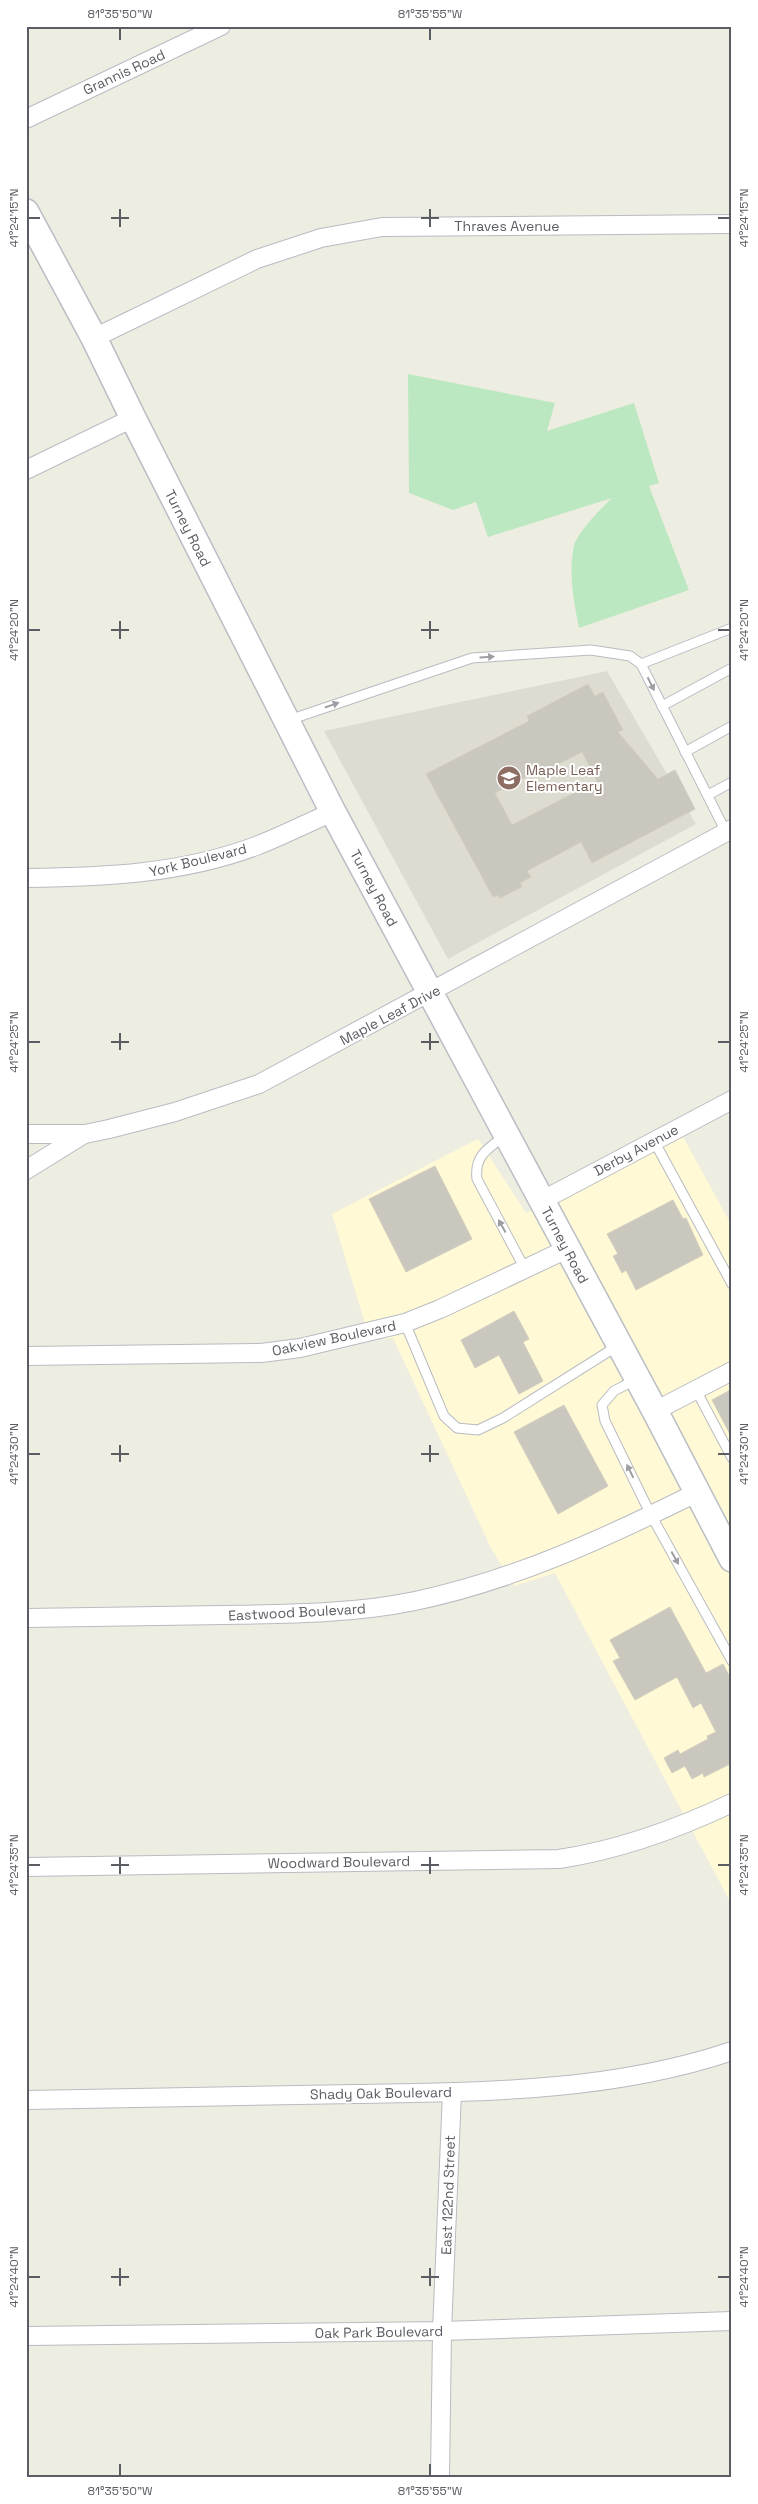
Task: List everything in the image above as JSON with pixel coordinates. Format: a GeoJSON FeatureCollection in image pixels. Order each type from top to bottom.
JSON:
{"type":"FeatureCollection","features":[{"type":"Feature","properties":{"kind":"main road","name":"Turney Road"},"geometry":{"type":"LineString","coordinates":[[26,212],[94,338],[333,812],[638,1378],[696,1493],[732,1559]]}},
{"type":"Feature","properties":{"kind":"street","name":"Grannis Road"},"geometry":{"type":"LineString","coordinates":[[26,119],[221,26]]}},
{"type":"Feature","properties":{"kind":"street","name":"Thraves Avenue"},"geometry":{"type":"LineString","coordinates":[[94,338],[257,259],[320,238],[382,227],[732,224]]}},
{"type":"Feature","properties":{"kind":"street"},"geometry":{"type":"LineString","coordinates":[[26,470],[133,418]]}},
{"type":"Feature","properties":{"kind":"street","name":"York Boulevard"},"geometry":{"type":"LineString","coordinates":[[26,878],[110,877],[182,867],[256,846],[333,812]]}},
{"type":"Feature","properties":{"kind":"street","name":"Maple Leaf Drive"},"geometry":{"type":"LineString","coordinates":[[26,1134],[85,1134],[158,1117],[259,1084],[729,830]]}},
{"type":"Feature","properties":{"kind":"street","name":"Derby Avenue"},"geometry":{"type":"LineString","coordinates":[[541,1200],[732,1100]]}},
{"type":"Feature","properties":{"kind":"street"},"geometry":{"type":"LineString","coordinates":[[26,1170],[85,1134]]}},
{"type":"Feature","properties":{"kind":"street","name":"Oakview Boulevard"},"geometry":{"type":"LineString","coordinates":[[26,1356],[261,1353],[342,1339],[405,1323],[440,1309],[567,1249]]}},
{"type":"Feature","properties":{"kind":"street"},"geometry":{"type":"LineString","coordinates":[[655,1411],[732,1371]]}},
{"type":"Feature","properties":{"kind":"street","name":"Eastwood Boulevard"},"geometry":{"type":"LineString","coordinates":[[26,1618],[309,1614],[373,1608],[446,1594],[533,1568],[592,1544],[696,1493]]}},
{"type":"Feature","properties":{"kind":"street","name":"Woodward Boulevard"},"geometry":{"type":"LineString","coordinates":[[26,1867],[559,1859],[595,1853],[624,1845],[732,1802]]}},
{"type":"Feature","properties":{"kind":"street","name":"Shady Oak Boulevard"},"geometry":{"type":"LineString","coordinates":[[26,2100],[452,2092],[628,2078],[732,2051]]}},
{"type":"Feature","properties":{"kind":"street","name":"East 122nd Street"},"geometry":{"type":"LineString","coordinates":[[440,2478],[442,2331],[452,2092]]}},
{"type":"Feature","properties":{"kind":"street","name":"Oak Park Boulevard"},"geometry":{"type":"LineString","coordinates":[[26,2336],[442,2331],[732,2321]]}},
{"type":"Feature","properties":{"kind":"lane"},"geometry":{"type":"LineString","coordinates":[[641,664],[732,628]]}},
{"type":"Feature","properties":{"kind":"lane"},"geometry":{"type":"LineString","coordinates":[[286,721],[472,658],[591,650],[630,656],[641,664],[708,795],[729,830]]}},
{"type":"Feature","properties":{"kind":"lane"},"geometry":{"type":"LineString","coordinates":[[662,706],[732,668]]}},
{"type":"Feature","properties":{"kind":"lane"},"geometry":{"type":"LineString","coordinates":[[686,752],[732,726]]}},
{"type":"Feature","properties":{"kind":"lane"},"geometry":{"type":"LineString","coordinates":[[708,795],[732,782]]}},
{"type":"Feature","properties":{"kind":"lane"},"geometry":{"type":"LineString","coordinates":[[506,1135],[485,1150],[479,1158],[476,1168],[477,1179],[525,1269]]}},
{"type":"Feature","properties":{"kind":"lane"},"geometry":{"type":"LineString","coordinates":[[654,1141],[732,1284]]}},
{"type":"Feature","properties":{"kind":"lane"},"geometry":{"type":"LineString","coordinates":[[405,1323],[444,1416],[457,1428],[478,1430],[503,1418],[619,1345]]}},
{"type":"Feature","properties":{"kind":"lane"},"geometry":{"type":"LineString","coordinates":[[638,1378],[607,1399],[602,1405],[603,1414],[651,1515],[728,1646],[732,1661]]}},
{"type":"Feature","properties":{"kind":"lane"},"geometry":{"type":"LineString","coordinates":[[696,1390],[732,1458]]}},
{"type":"Feature","properties":{"kind":"shaded area","name":"Maple Leaf Elementary"},"geometry":{"type":"Polygon","coordinates":[[[607,671],[696,824],[448,959],[324,731],[607,671]]]}},
{"type":"Feature","properties":{"kind":"shaded area"},"geometry":{"type":"Polygon","coordinates":[[[683,1137],[732,1226],[732,1905],[555,1573],[514,1586],[491,1548],[393,1338],[370,1340],[332,1214],[478,1139],[526,1213],[683,1137]]]}},
{"type":"Feature","properties":{"kind":"green space"},"geometry":{"type":"Polygon","coordinates":[[[408,374],[555,403],[547,431],[634,403],[659,483],[649,486],[689,590],[579,628],[572,577],[574,546],[585,527],[612,498],[488,537],[476,502],[453,510],[409,493],[408,374]]]}},
{"type":"Feature","properties":{"kind":"building"},"geometry":{"type":"Polygon","coordinates":[[[588,684],[595,696],[603,692],[623,730],[618,732],[658,779],[675,770],[695,809],[592,863],[581,842],[527,871],[531,877],[520,883],[522,887],[500,898],[498,895],[493,897],[426,774],[529,721],[527,716],[588,684]],[[582,752],[547,770],[545,767],[495,793],[512,825],[597,781],[582,752]]]}},
{"type":"Feature","properties":{"kind":"building"},"geometry":{"type":"Polygon","coordinates":[[[435,1166],[472,1239],[406,1272],[369,1199],[435,1166]]]}},
{"type":"Feature","properties":{"kind":"building"},"geometry":{"type":"Polygon","coordinates":[[[673,1200],[683,1219],[686,1218],[703,1255],[636,1290],[626,1270],[622,1273],[613,1256],[618,1254],[607,1234],[673,1200]]]}},
{"type":"Feature","properties":{"kind":"building"},"geometry":{"type":"Polygon","coordinates":[[[514,1311],[529,1339],[523,1342],[543,1381],[519,1394],[499,1355],[475,1368],[461,1340],[514,1311]]]}},
{"type":"Feature","properties":{"kind":"building"},"geometry":{"type":"Polygon","coordinates":[[[732,1389],[732,1438],[712,1400],[732,1389]]]}},
{"type":"Feature","properties":{"kind":"building"},"geometry":{"type":"Polygon","coordinates":[[[564,1405],[608,1486],[558,1514],[514,1432],[564,1405]]]}},
{"type":"Feature","properties":{"kind":"building"},"geometry":{"type":"Polygon","coordinates":[[[670,1607],[706,1673],[723,1664],[732,1681],[732,1763],[704,1777],[703,1773],[692,1779],[685,1766],[672,1773],[664,1758],[678,1750],[680,1754],[708,1739],[707,1736],[716,1732],[701,1703],[693,1708],[677,1677],[635,1700],[613,1661],[620,1658],[610,1640],[670,1607]]]}},
{"type":"Feature","properties":{"kind":"place","name":"Maple Leaf Elementary"},"geometry":{"type":"Point","coordinates":[509,778]}}]}
